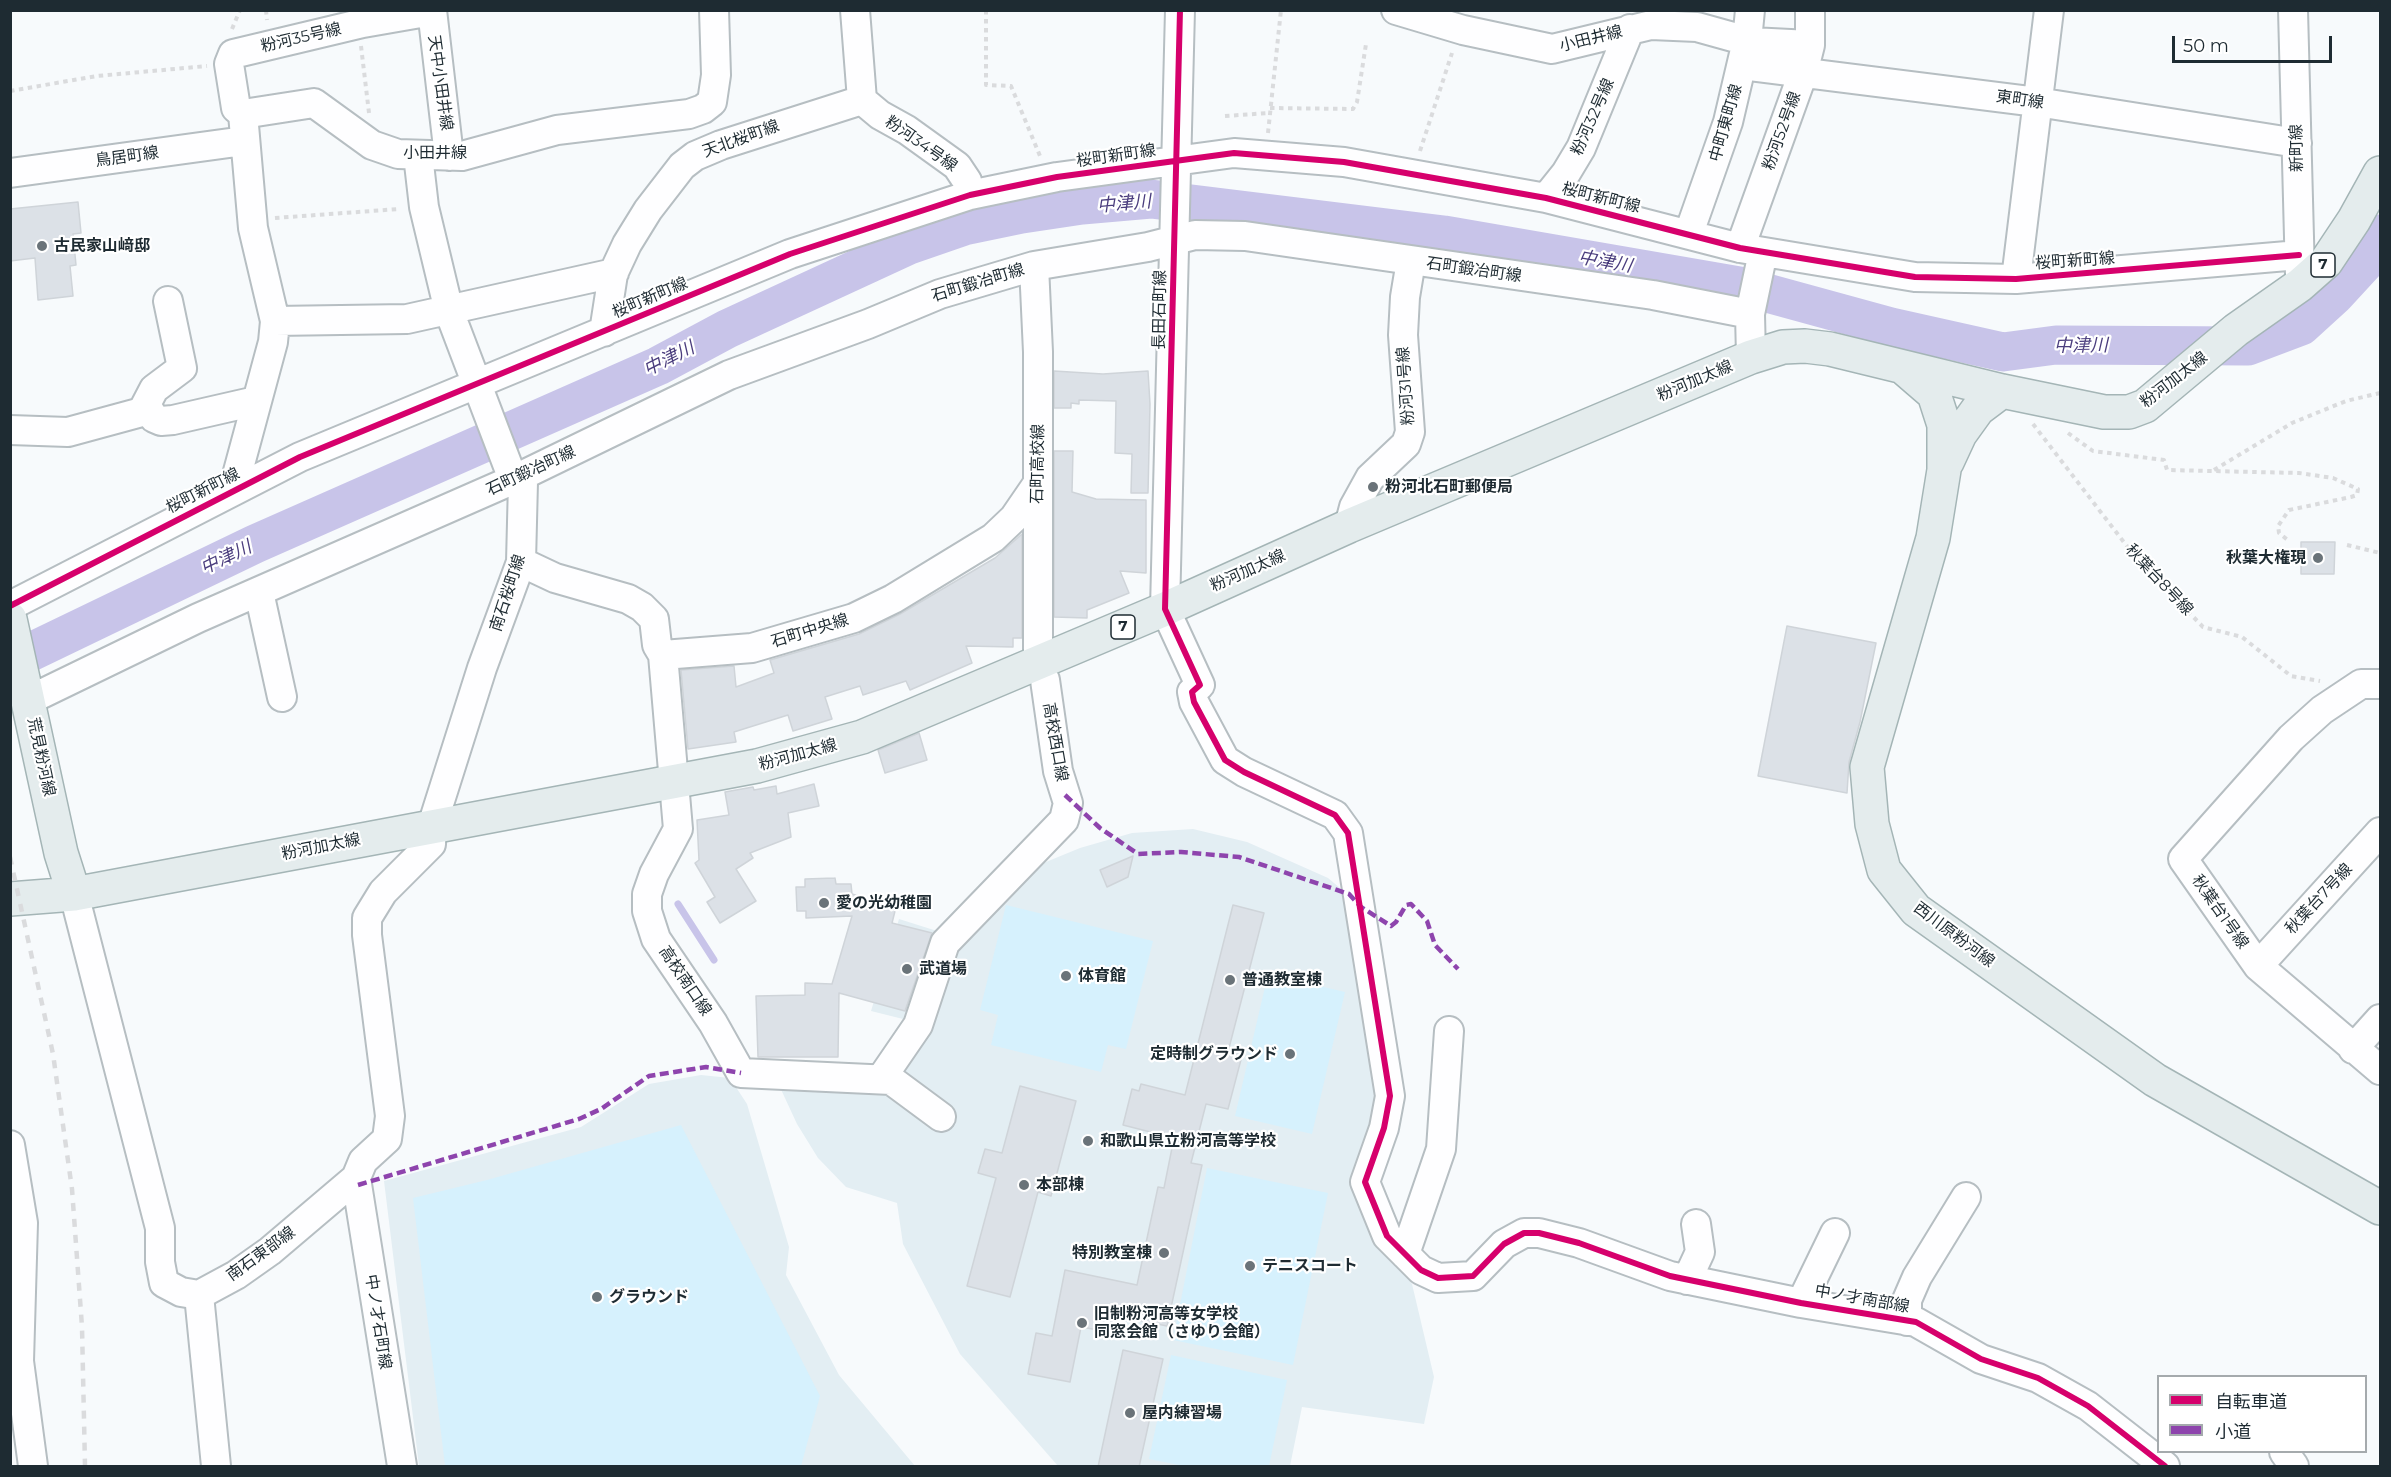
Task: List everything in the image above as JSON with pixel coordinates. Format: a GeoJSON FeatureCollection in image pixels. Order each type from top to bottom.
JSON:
{"type":"FeatureCollection","features":[{"type":"Feature","properties":{"kind":"main road","name":"粉河加太線"},"geometry":{"type":"LineString","coordinates":[[10,899],[74,894],[674,782],[758,766],[862,737],[1041,671],[1165,609],[1349,526],[1752,357],[1782,347],[1805,346],[2104,412],[2129,412],[2145,406],[2236,330],[2300,270],[2326,262],[2354,220],[2380,172]]}},
{"type":"Feature","properties":{"kind":"main road","name":"西川原粉河線"},"geometry":{"type":"LineString","coordinates":[[1905,369],[1934,394],[1944,425],[1944,470],[1933,538],[1867,767],[1872,824],[1884,870],[1916,910],[2156,1080],[2380,1208]]}},
{"type":"Feature","properties":{"kind":"main road","name":"西川原粉河線"},"geometry":{"type":"LineString","coordinates":[[1944,470],[1959,434],[1978,410],[2006,392]]}},
{"type":"Feature","properties":{"kind":"main road","name":"荒見粉河線"},"geometry":{"type":"LineString","coordinates":[[10,619],[61,853],[74,894]]}},
{"type":"Feature","properties":{"kind":"street"},"geometry":{"type":"LineString","coordinates":[[714,10],[716,75],[712,102],[718,147]]}},
{"type":"Feature","properties":{"kind":"street"},"geometry":{"type":"LineString","coordinates":[[855,10],[862,99]]}},
{"type":"Feature","properties":{"kind":"street","name":"長田石町線"},"geometry":{"type":"LineString","coordinates":[[1165,609],[1180,10]]}},
{"type":"Feature","properties":{"kind":"street","name":"小田井線"},"geometry":{"type":"LineString","coordinates":[[1396,10],[1463,30],[1552,49],[1651,25],[1697,27],[1747,49]]}},
{"type":"Feature","properties":{"kind":"street","name":"中町東町線"},"geometry":{"type":"LineString","coordinates":[[1689,233],[1728,122],[1747,49],[1750,10]]}},
{"type":"Feature","properties":{"kind":"street","name":"粉河52号線"},"geometry":{"type":"LineString","coordinates":[[1755,255],[1810,45],[1810,10]]}},
{"type":"Feature","properties":{"kind":"street"},"geometry":{"type":"LineString","coordinates":[[2016,279],[2049,10]]}},
{"type":"Feature","properties":{"kind":"street","name":"新町線"},"geometry":{"type":"LineString","coordinates":[[2293,10],[2300,270]]}},
{"type":"Feature","properties":{"kind":"street","name":"粉河35号線"},"geometry":{"type":"LineString","coordinates":[[229,64],[233,54],[366,19],[432,11]]}},
{"type":"Feature","properties":{"kind":"street","name":"天中小田井線"},"geometry":{"type":"LineString","coordinates":[[432,11],[449,156]]}},
{"type":"Feature","properties":{"kind":"street","name":"粉河32号線"},"geometry":{"type":"LineString","coordinates":[[1546,198],[1566,173],[1581,148],[1630,29]]}},
{"type":"Feature","properties":{"kind":"street"},"geometry":{"type":"LineString","coordinates":[[1747,49],[1810,45]]}},
{"type":"Feature","properties":{"kind":"street","name":"東町線"},"geometry":{"type":"LineString","coordinates":[[1747,49],[1803,73],[2037,102],[2297,142]]}},
{"type":"Feature","properties":{"kind":"street"},"geometry":{"type":"LineString","coordinates":[[229,64],[236,108],[244,128],[252,220],[275,321],[273,342],[233,490]]}},
{"type":"Feature","properties":{"kind":"street","name":"天北桜町線"},"geometry":{"type":"LineString","coordinates":[[604,332],[606,304],[614,273],[638,227],[673,175],[695,156],[862,99]]}},
{"type":"Feature","properties":{"kind":"street","name":"粉河34号線"},"geometry":{"type":"LineString","coordinates":[[862,99],[880,115],[907,130],[957,166],[967,181],[970,195]]}},
{"type":"Feature","properties":{"kind":"street","name":"小田井線"},"geometry":{"type":"LineString","coordinates":[[244,128],[314,103],[372,145],[398,154],[462,156],[557,130],[689,114],[703,109],[712,102]]}},
{"type":"Feature","properties":{"kind":"street","name":"鳥居町線"},"geometry":{"type":"LineString","coordinates":[[10,173],[244,128]]}},
{"type":"Feature","properties":{"kind":"street","name":"桜町新町線"},"geometry":{"type":"LineString","coordinates":[[10,606],[300,457],[480,389],[604,332],[790,254],[970,195],[1050,179],[1176,170],[1234,153],[1266,155],[1344,162],[1546,198],[1689,233],[1755,255],[1915,277],[2016,279],[2300,270]]}},
{"type":"Feature","properties":{"kind":"street","name":"南石桜町線"},"geometry":{"type":"LineString","coordinates":[[418,155],[424,207],[449,311],[514,476],[523,482],[521,562],[482,668],[432,826]]}},
{"type":"Feature","properties":{"kind":"street","name":"石町鍛冶町線"},"geometry":{"type":"LineString","coordinates":[[28,696],[514,476],[729,375],[868,324],[940,294],[1034,266],[1148,247],[1175,233],[1245,236],[1653,295],[1750,314]]}},
{"type":"Feature","properties":{"kind":"street"},"geometry":{"type":"LineString","coordinates":[[1752,357],[1750,314],[1755,255]]}},
{"type":"Feature","properties":{"kind":"street","name":"粉河31号線"},"geometry":{"type":"LineString","coordinates":[[1349,526],[1354,507],[1370,477],[1406,444],[1410,432],[1403,335],[1405,297],[1411,261]]}},
{"type":"Feature","properties":{"kind":"street","name":"石町高校線"},"geometry":{"type":"LineString","coordinates":[[1034,266],[1038,352],[1041,671]]}},
{"type":"Feature","properties":{"kind":"street"},"geometry":{"type":"LineString","coordinates":[[275,321],[407,319],[614,273]]}},
{"type":"Feature","properties":{"kind":"street"},"geometry":{"type":"LineString","coordinates":[[142,412],[154,389],[182,368],[168,301]]}},
{"type":"Feature","properties":{"kind":"street"},"geometry":{"type":"LineString","coordinates":[[10,430],[68,432],[149,410],[154,418],[161,421],[173,420],[256,401]]}},
{"type":"Feature","properties":{"kind":"street","name":"石町中央線"},"geometry":{"type":"LineString","coordinates":[[663,656],[752,648],[854,618],[893,599],[993,538],[1014,518],[1038,483]]}},
{"type":"Feature","properties":{"kind":"street"},"geometry":{"type":"LineString","coordinates":[[521,562],[555,578],[628,599],[642,607],[654,619],[657,645],[663,656],[674,782]]}},
{"type":"Feature","properties":{"kind":"street"},"geometry":{"type":"LineString","coordinates":[[259,592],[282,698]]}},
{"type":"Feature","properties":{"kind":"street","name":"中ノ才南部線"},"geometry":{"type":"LineString","coordinates":[[1165,609],[1200,686],[1192,692],[1194,702],[1225,760],[1244,772],[1335,815],[1348,833],[1390,1096],[1383,1128],[1366,1174],[1366,1189],[1387,1236],[1405,1254],[1432,1277],[1473,1276],[1504,1244],[1524,1233],[1539,1233],[1579,1243],[1627,1263],[1688,1280],[1801,1303],[1916,1322],[1981,1359],[2038,1378],[2078,1401],[2165,1467]]}},
{"type":"Feature","properties":{"kind":"street","name":"高校西口線"},"geometry":{"type":"LineString","coordinates":[[882,1079],[918,1025],[945,943],[1055,832],[1064,820],[1068,803],[1058,771],[1041,671]]}},
{"type":"Feature","properties":{"kind":"street","name":"秋葉台1号線"},"geometry":{"type":"LineString","coordinates":[[2371,684],[2322,710],[2291,738],[2183,859],[2258,966],[2380,1070]]}},
{"type":"Feature","properties":{"kind":"street","name":"高校南口線"},"geometry":{"type":"LineString","coordinates":[[674,782],[678,829],[654,874],[647,894],[647,911],[656,939],[713,1023],[741,1073],[882,1079]]}},
{"type":"Feature","properties":{"kind":"street","name":"南石東部線"},"geometry":{"type":"LineString","coordinates":[[198,1295],[237,1275],[270,1251],[356,1178],[363,1161],[387,1139],[390,1116],[367,935],[367,918],[383,892],[431,844],[432,826]]}},
{"type":"Feature","properties":{"kind":"street","name":"秋葉台7号線"},"geometry":{"type":"LineString","coordinates":[[2258,966],[2380,832]]}},
{"type":"Feature","properties":{"kind":"street"},"geometry":{"type":"LineString","coordinates":[[74,894],[160,1228],[160,1262],[164,1282],[181,1292],[198,1295],[216,1467]]}},
{"type":"Feature","properties":{"kind":"street"},"geometry":{"type":"LineString","coordinates":[[2353,1049],[2380,1019]]}},
{"type":"Feature","properties":{"kind":"street"},"geometry":{"type":"LineString","coordinates":[[1405,1254],[1441,1149],[1449,1031]]}},
{"type":"Feature","properties":{"kind":"street"},"geometry":{"type":"LineString","coordinates":[[882,1079],[891,1080],[941,1117]]}},
{"type":"Feature","properties":{"kind":"street"},"geometry":{"type":"LineString","coordinates":[[10,1145],[23,1223],[19,1361],[33,1467]]}},
{"type":"Feature","properties":{"kind":"street","name":"中ノ才石町線"},"geometry":{"type":"LineString","coordinates":[[356,1178],[402,1467]]}},
{"type":"Feature","properties":{"kind":"street"},"geometry":{"type":"LineString","coordinates":[[1907,1321],[1907,1300],[1917,1277],[1966,1197]]}},
{"type":"Feature","properties":{"kind":"street"},"geometry":{"type":"LineString","coordinates":[[1688,1280],[1700,1252],[1696,1224]]}},
{"type":"Feature","properties":{"kind":"street"},"geometry":{"type":"LineString","coordinates":[[1801,1303],[1835,1233]]}},
{"type":"Feature","properties":{"kind":"street"},"geometry":{"type":"LineString","coordinates":[[2285,1453],[2294,1467]]}},
{"type":"Feature","properties":{"kind":"path"},"geometry":{"type":"LineString","coordinates":[[986,10],[986,86],[1011,86],[1050,179]]}},
{"type":"Feature","properties":{"kind":"path"},"geometry":{"type":"LineString","coordinates":[[1266,155],[1281,10]]}},
{"type":"Feature","properties":{"kind":"path"},"geometry":{"type":"LineString","coordinates":[[363,139],[371,124],[366,19]]}},
{"type":"Feature","properties":{"kind":"path"},"geometry":{"type":"LineString","coordinates":[[1413,175],[1456,40],[1463,30]]}},
{"type":"Feature","properties":{"kind":"path"},"geometry":{"type":"LineString","coordinates":[[1270,108],[1353,109],[1357,102],[1365,44]]}},
{"type":"Feature","properties":{"kind":"path"},"geometry":{"type":"LineString","coordinates":[[10,91],[97,76],[229,64]]}},
{"type":"Feature","properties":{"kind":"path"},"geometry":{"type":"LineString","coordinates":[[1225,116],[1269,113]]}},
{"type":"Feature","properties":{"kind":"path"},"geometry":{"type":"LineString","coordinates":[[252,220],[424,207]]}},
{"type":"Feature","properties":{"kind":"path"},"geometry":{"type":"LineString","coordinates":[[2214,470],[2292,423],[2346,401],[2380,393]]}},
{"type":"Feature","properties":{"kind":"path"},"geometry":{"type":"LineString","coordinates":[[2060,425],[2075,439],[2099,453],[2164,460],[2167,470],[2299,473],[2334,478],[2358,489],[2357,495],[2351,497],[2289,510],[2278,526],[2279,532],[2289,541]]}},
{"type":"Feature","properties":{"kind":"path"},"geometry":{"type":"LineString","coordinates":[[2346,545],[2380,553]]}},
{"type":"Feature","properties":{"kind":"shaded area","name":"和歌山県立粉河高等学校"},"geometry":{"type":"Polygon","coordinates":[[[1193,829],[1247,842],[1328,878],[1352,898],[1376,1104],[1382,1239],[1412,1284],[1434,1377],[1424,1424],[1302,1407],[1290,1466],[1058,1466],[960,1354],[903,1244],[897,1203],[846,1187],[818,1158],[797,1124],[778,1083],[871,1088],[911,1021],[871,1011],[899,919],[956,937],[1024,871],[1080,848],[1132,833],[1193,829]]]}},
{"type":"Feature","properties":{"kind":"shaded area","name":"体育館"},"geometry":{"type":"Polygon","coordinates":[[[1006,905],[1153,941],[1126,1049],[1108,1045],[1101,1072],[991,1045],[998,1015],[980,1010],[1006,905]]]}},
{"type":"Feature","properties":{"kind":"shaded area","name":"定時制グラウンド"},"geometry":{"type":"Polygon","coordinates":[[[1268,974],[1345,992],[1312,1134],[1235,1116],[1268,974]]]}},
{"type":"Feature","properties":{"kind":"shaded area","name":"グラウンド"},"geometry":{"type":"Polygon","coordinates":[[[701,1075],[730,1078],[747,1104],[789,1247],[786,1275],[839,1375],[915,1466],[419,1466],[384,1181],[581,1127],[649,1084],[701,1075]]]}},
{"type":"Feature","properties":{"kind":"shaded area","name":"グラウンド"},"geometry":{"type":"Polygon","coordinates":[[[681,1125],[820,1396],[801,1466],[445,1466],[413,1198],[487,1180],[681,1125]]]}},
{"type":"Feature","properties":{"kind":"shaded area","name":"テニスコート"},"geometry":{"type":"Polygon","coordinates":[[[1207,1168],[1328,1193],[1293,1365],[1173,1340],[1207,1168]]]}},
{"type":"Feature","properties":{"kind":"shaded area"},"geometry":{"type":"Polygon","coordinates":[[[1171,1355],[1287,1380],[1269,1466],[1184,1466],[1149,1459],[1171,1355]]]}},
{"type":"Feature","properties":{"kind":"building","name":"古民家山﨑邸"},"geometry":{"type":"Polygon","coordinates":[[[78,202],[81,233],[73,234],[76,265],[70,266],[73,296],[38,300],[35,258],[10,261],[10,209],[78,202]]]}},
{"type":"Feature","properties":{"kind":"building"},"geometry":{"type":"Polygon","coordinates":[[[1054,371],[1103,374],[1148,371],[1150,404],[1148,493],[1131,493],[1132,454],[1115,453],[1116,401],[1079,400],[1079,404],[1071,403],[1071,408],[1054,408],[1054,371]]]}},
{"type":"Feature","properties":{"kind":"building"},"geometry":{"type":"Polygon","coordinates":[[[1054,451],[1073,451],[1072,492],[1096,499],[1146,500],[1146,573],[1120,571],[1129,593],[1087,610],[1087,618],[1054,617],[1054,451]]]}},
{"type":"Feature","properties":{"kind":"building"},"geometry":{"type":"Polygon","coordinates":[[[1022,534],[1022,638],[1013,638],[1013,647],[966,646],[972,663],[910,690],[906,681],[863,695],[860,686],[825,697],[832,719],[793,731],[788,715],[734,732],[736,742],[688,749],[681,670],[734,666],[736,687],[774,673],[770,660],[859,634],[900,614],[995,558],[1022,534]]]}},
{"type":"Feature","properties":{"kind":"building","name":"秋葉大権現"},"geometry":{"type":"Polygon","coordinates":[[[2301,542],[2335,542],[2334,574],[2301,574],[2301,542]]]}},
{"type":"Feature","properties":{"kind":"building"},"geometry":{"type":"Polygon","coordinates":[[[1787,626],[1876,643],[1860,722],[1849,762],[1847,793],[1758,776],[1787,626]]]}},
{"type":"Feature","properties":{"kind":"building"},"geometry":{"type":"Polygon","coordinates":[[[919,733],[927,760],[885,773],[878,750],[919,733]]]}},
{"type":"Feature","properties":{"kind":"building"},"geometry":{"type":"Polygon","coordinates":[[[814,784],[819,806],[788,813],[791,837],[750,853],[753,858],[736,869],[756,901],[720,923],[707,902],[715,897],[695,863],[699,860],[697,820],[729,815],[725,792],[776,786],[777,794],[814,784]]]}},
{"type":"Feature","properties":{"kind":"building"},"geometry":{"type":"Polygon","coordinates":[[[1133,856],[1128,877],[1107,887],[1100,870],[1133,856]]]}},
{"type":"Feature","properties":{"kind":"building"},"geometry":{"type":"Polygon","coordinates":[[[835,878],[836,884],[851,884],[852,894],[896,907],[892,923],[932,933],[905,1011],[839,993],[838,1057],[758,1057],[756,996],[805,995],[805,983],[832,984],[852,916],[806,918],[806,911],[797,911],[796,887],[805,887],[805,879],[835,878]]]}},
{"type":"Feature","properties":{"kind":"building"},"geometry":{"type":"Polygon","coordinates":[[[1233,905],[1264,913],[1229,1048],[1243,1052],[1228,1109],[1206,1104],[1191,1163],[1202,1165],[1167,1326],[1118,1316],[1115,1333],[1081,1327],[1070,1382],[1028,1374],[1036,1333],[1052,1336],[1065,1270],[1137,1285],[1158,1187],[1164,1188],[1174,1138],[1123,1125],[1132,1089],[1139,1091],[1141,1084],[1185,1095],[1233,905]]]}},
{"type":"Feature","properties":{"kind":"building","name":"本部棟"},"geometry":{"type":"Polygon","coordinates":[[[1020,1086],[1076,1101],[1051,1196],[1038,1192],[1010,1297],[967,1286],[996,1178],[978,1173],[985,1149],[1002,1153],[1020,1086]]]}},
{"type":"Feature","properties":{"kind":"building","name":"屋内練習場"},"geometry":{"type":"Polygon","coordinates":[[[1123,1350],[1163,1359],[1139,1467],[1098,1467],[1123,1350]]]}},
{"type":"Feature","properties":{"kind":"waterway","name":"中津川"},"geometry":{"type":"LineString","coordinates":[[10,662],[255,544],[658,366],[727,329],[909,245],[964,226],[1022,214],[1082,205],[1151,199],[1444,235],[1745,287],[1891,327],[2003,352],[2056,345],[2248,346],[2301,326],[2335,295],[2370,257],[2380,234]]}},
{"type":"Feature","properties":{"kind":"waterway"},"geometry":{"type":"LineString","coordinates":[[678,904],[714,960]]}},
{"type":"Feature","properties":{"kind":"railway"},"geometry":{"type":"LineString","coordinates":[[10,857],[53,1054],[72,1189],[82,1327],[85,1466]]}},
{"type":"Feature","properties":{"kind":"marked path"},"geometry":{"type":"LineString","coordinates":[[1065,795],[1100,828],[1138,854],[1181,852],[1239,857],[1349,894],[1361,907],[1391,926],[1406,905],[1411,904],[1427,921],[1435,945],[1458,969]]}},
{"type":"Feature","properties":{"kind":"marked path"},"geometry":{"type":"LineString","coordinates":[[358,1185],[579,1119],[601,1109],[649,1076],[706,1067],[741,1073]]}},
{"type":"Feature","properties":{"kind":"cycle path"},"geometry":{"type":"LineString","coordinates":[[1180,10],[1165,609],[1200,685],[1192,692],[1194,702],[1225,760],[1244,772],[1335,815],[1348,833],[1390,1096],[1384,1128],[1365,1182],[1387,1236],[1421,1270],[1438,1278],[1473,1276],[1504,1244],[1524,1233],[1539,1233],[1579,1243],[1670,1276],[1801,1303],[1916,1322],[1981,1359],[2038,1378],[2088,1406],[2165,1466]]}},
{"type":"Feature","properties":{"kind":"cycle path"},"geometry":{"type":"LineString","coordinates":[[10,606],[300,457],[790,254],[970,195],[1057,177],[1234,153],[1344,162],[1546,198],[1740,248],[1915,277],[2016,279],[2299,255]]}},
{"type":"Feature","properties":{"kind":"place","name":"古民家山﨑邸"},"geometry":{"type":"Point","coordinates":[42,246]}},
{"type":"Feature","properties":{"kind":"place","name":"粉河北石町郵便局"},"geometry":{"type":"Point","coordinates":[1373,487]}},
{"type":"Feature","properties":{"kind":"place","name":"秋葉大権現"},"geometry":{"type":"Point","coordinates":[2318,558]}},
{"type":"Feature","properties":{"kind":"place","name":"愛の光幼稚園"},"geometry":{"type":"Point","coordinates":[824,903]}},
{"type":"Feature","properties":{"kind":"place","name":"武道場"},"geometry":{"type":"Point","coordinates":[907,969]}},
{"type":"Feature","properties":{"kind":"place","name":"体育館"},"geometry":{"type":"Point","coordinates":[1066,976]}},
{"type":"Feature","properties":{"kind":"place","name":"普通教室棟"},"geometry":{"type":"Point","coordinates":[1230,980]}},
{"type":"Feature","properties":{"kind":"place","name":"定時制グラウンド"},"geometry":{"type":"Point","coordinates":[1290,1054]}},
{"type":"Feature","properties":{"kind":"place","name":"和歌山県立粉河高等学校"},"geometry":{"type":"Point","coordinates":[1088,1141]}},
{"type":"Feature","properties":{"kind":"place","name":"本部棟"},"geometry":{"type":"Point","coordinates":[1024,1185]}},
{"type":"Feature","properties":{"kind":"place","name":"特別教室棟"},"geometry":{"type":"Point","coordinates":[1164,1253]}},
{"type":"Feature","properties":{"kind":"place","name":"テニスコート"},"geometry":{"type":"Point","coordinates":[1250,1266]}},
{"type":"Feature","properties":{"kind":"place","name":"グラウンド"},"geometry":{"type":"Point","coordinates":[597,1297]}},
{"type":"Feature","properties":{"kind":"place","name":"旧制粉河高等女学校 同窓会館（さゆり会館）"},"geometry":{"type":"Point","coordinates":[1082,1323]}},
{"type":"Feature","properties":{"kind":"place","name":"屋内練習場"},"geometry":{"type":"Point","coordinates":[1130,1413]}}]}
